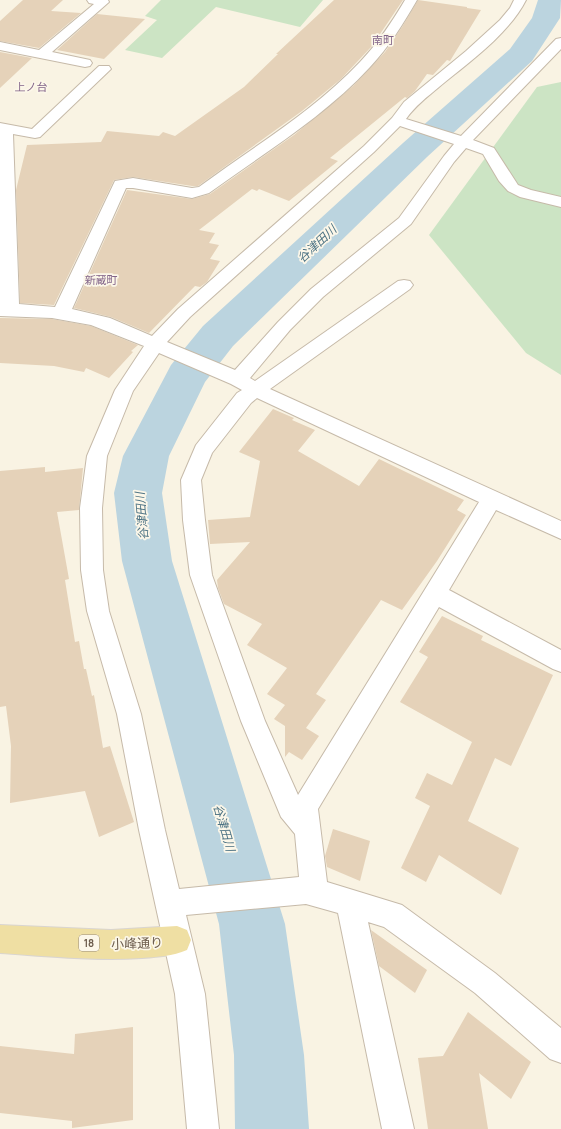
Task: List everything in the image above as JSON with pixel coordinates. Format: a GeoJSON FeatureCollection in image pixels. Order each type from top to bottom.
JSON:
{"type":"FeatureCollection","features":[{"type":"Feature","properties":{"kind":"main road","name":"小峰通り"},"geometry":{"type":"LineString","coordinates":[[0,939],[129,945],[153,944],[178,940]]}},
{"type":"Feature","properties":{"kind":"street"},"geometry":{"type":"LineString","coordinates":[[42,54],[103,2],[93,0]]}},
{"type":"Feature","properties":{"kind":"street"},"geometry":{"type":"LineString","coordinates":[[61,313],[120,184],[133,183],[192,193],[204,190],[312,111],[358,73],[395,28],[411,0]]}},
{"type":"Feature","properties":{"kind":"street"},"geometry":{"type":"LineString","coordinates":[[202,1129],[190,994],[178,940],[182,902],[152,830],[129,714],[98,611],[92,570],[91,508],[97,456],[124,390],[184,313],[369,149],[397,121],[409,105],[505,23],[519,5],[520,0]]}},
{"type":"Feature","properties":{"kind":"street"},"geometry":{"type":"LineString","coordinates":[[307,829],[290,808],[253,720],[201,575],[194,520],[191,480],[203,450],[244,398],[241,382],[284,326],[317,293],[405,221],[449,159],[458,140],[500,103],[561,42]]}},
{"type":"Feature","properties":{"kind":"street"},"geometry":{"type":"LineString","coordinates":[[0,46],[86,63]]}},
{"type":"Feature","properties":{"kind":"street"},"geometry":{"type":"LineString","coordinates":[[104,69],[44,128],[35,134],[3,127],[5,310],[31,310],[61,313],[104,322],[160,345],[561,530]]}},
{"type":"Feature","properties":{"kind":"street"},"geometry":{"type":"LineString","coordinates":[[397,121],[489,151],[507,181],[513,188],[526,194],[561,202]]}},
{"type":"Feature","properties":{"kind":"street"},"geometry":{"type":"LineString","coordinates":[[241,382],[404,285]]}},
{"type":"Feature","properties":{"kind":"street"},"geometry":{"type":"LineString","coordinates":[[310,891],[305,807],[434,592],[492,499]]}},
{"type":"Feature","properties":{"kind":"street"},"geometry":{"type":"LineString","coordinates":[[434,592],[561,662]]}},
{"type":"Feature","properties":{"kind":"street"},"geometry":{"type":"LineString","coordinates":[[182,902],[310,891],[392,915],[485,983],[561,1048]]}},
{"type":"Feature","properties":{"kind":"street"},"geometry":{"type":"LineString","coordinates":[[350,902],[398,1129]]}},
{"type":"Feature","properties":{"kind":"green space"},"geometry":{"type":"Polygon","coordinates":[[[161,0],[323,0],[300,27],[216,7],[162,58],[125,50],[157,20],[145,16],[161,0]]]}},
{"type":"Feature","properties":{"kind":"green space"},"geometry":{"type":"Polygon","coordinates":[[[561,82],[561,375],[526,353],[429,235],[537,87],[561,82]]]}},
{"type":"Feature","properties":{"kind":"building"},"geometry":{"type":"Polygon","coordinates":[[[23,0],[63,0],[51,11],[81,13],[39,48],[0,41],[0,21],[23,0]]]}},
{"type":"Feature","properties":{"kind":"building"},"geometry":{"type":"Polygon","coordinates":[[[334,0],[403,0],[372,46],[341,79],[302,111],[198,186],[133,177],[114,180],[54,305],[20,303],[16,190],[27,145],[101,142],[107,131],[159,136],[163,132],[175,136],[244,87],[278,54],[276,54],[334,0]]]}},
{"type":"Feature","properties":{"kind":"building"},"geometry":{"type":"Polygon","coordinates":[[[418,0],[481,10],[450,61],[447,60],[433,75],[427,74],[415,91],[407,98],[405,97],[330,158],[338,161],[289,201],[259,189],[257,191],[252,189],[199,230],[215,233],[209,243],[219,245],[210,259],[220,261],[207,282],[200,287],[195,286],[149,333],[111,317],[74,308],[127,190],[192,199],[210,194],[294,135],[353,86],[385,52],[418,0]]]}},
{"type":"Feature","properties":{"kind":"building"},"geometry":{"type":"Polygon","coordinates":[[[97,14],[145,19],[104,59],[57,50],[97,14]]]}},
{"type":"Feature","properties":{"kind":"building"},"geometry":{"type":"Polygon","coordinates":[[[0,52],[32,58],[0,88],[0,52]]]}},
{"type":"Feature","properties":{"kind":"building"},"geometry":{"type":"Polygon","coordinates":[[[0,318],[52,319],[91,326],[138,345],[131,351],[133,352],[109,378],[86,368],[84,372],[54,366],[0,363],[0,318]]]}},
{"type":"Feature","properties":{"kind":"building"},"geometry":{"type":"Polygon","coordinates":[[[273,409],[294,418],[292,420],[315,430],[298,451],[359,486],[379,459],[464,500],[457,510],[466,515],[437,561],[402,610],[381,600],[316,694],[326,700],[306,728],[319,736],[302,760],[289,752],[285,757],[285,726],[274,719],[285,705],[267,694],[287,668],[247,645],[262,624],[224,604],[218,588],[217,580],[250,542],[210,544],[208,520],[250,517],[260,461],[239,452],[273,409]]]}},
{"type":"Feature","properties":{"kind":"building"},"geometry":{"type":"Polygon","coordinates":[[[45,467],[45,472],[83,468],[79,510],[57,512],[69,579],[65,580],[75,642],[79,641],[84,669],[86,669],[92,696],[94,695],[103,748],[110,746],[134,822],[99,837],[85,791],[10,803],[11,746],[6,706],[0,707],[0,471],[45,467]]]}},
{"type":"Feature","properties":{"kind":"building"},"geometry":{"type":"Polygon","coordinates":[[[442,616],[483,636],[481,640],[553,675],[511,766],[495,758],[468,821],[519,848],[501,895],[439,855],[426,882],[401,868],[430,806],[415,798],[427,773],[452,785],[472,742],[400,702],[428,657],[419,652],[442,616]]]}},
{"type":"Feature","properties":{"kind":"building"},"geometry":{"type":"Polygon","coordinates":[[[333,829],[370,841],[360,881],[327,867],[325,856],[333,829]]]}},
{"type":"Feature","properties":{"kind":"building"},"geometry":{"type":"Polygon","coordinates":[[[371,930],[427,970],[415,993],[379,966],[371,930]]]}},
{"type":"Feature","properties":{"kind":"building"},"geometry":{"type":"Polygon","coordinates":[[[468,1012],[531,1062],[511,1099],[479,1073],[488,1129],[428,1129],[418,1058],[443,1056],[468,1012]]]}},
{"type":"Feature","properties":{"kind":"building"},"geometry":{"type":"Polygon","coordinates":[[[133,1027],[133,1120],[72,1128],[72,1121],[0,1113],[0,1046],[74,1054],[75,1034],[133,1027]]]}},
{"type":"Feature","properties":{"kind":"waterway","name":"谷津田川"},"geometry":{"type":"LineString","coordinates":[[272,1129],[269,1055],[252,924],[147,561],[138,493],[146,456],[186,376],[218,336],[415,150],[521,55],[546,18],[552,0]]}},
{"type":"Feature","properties":{"kind":"district","name":"南町"},"geometry":{"type":"Point","coordinates":[383,40]}},
{"type":"Feature","properties":{"kind":"district","name":"上ノ台"},"geometry":{"type":"Point","coordinates":[31,87]}},
{"type":"Feature","properties":{"kind":"district","name":"新蔵町"},"geometry":{"type":"Point","coordinates":[101,280]}}]}
